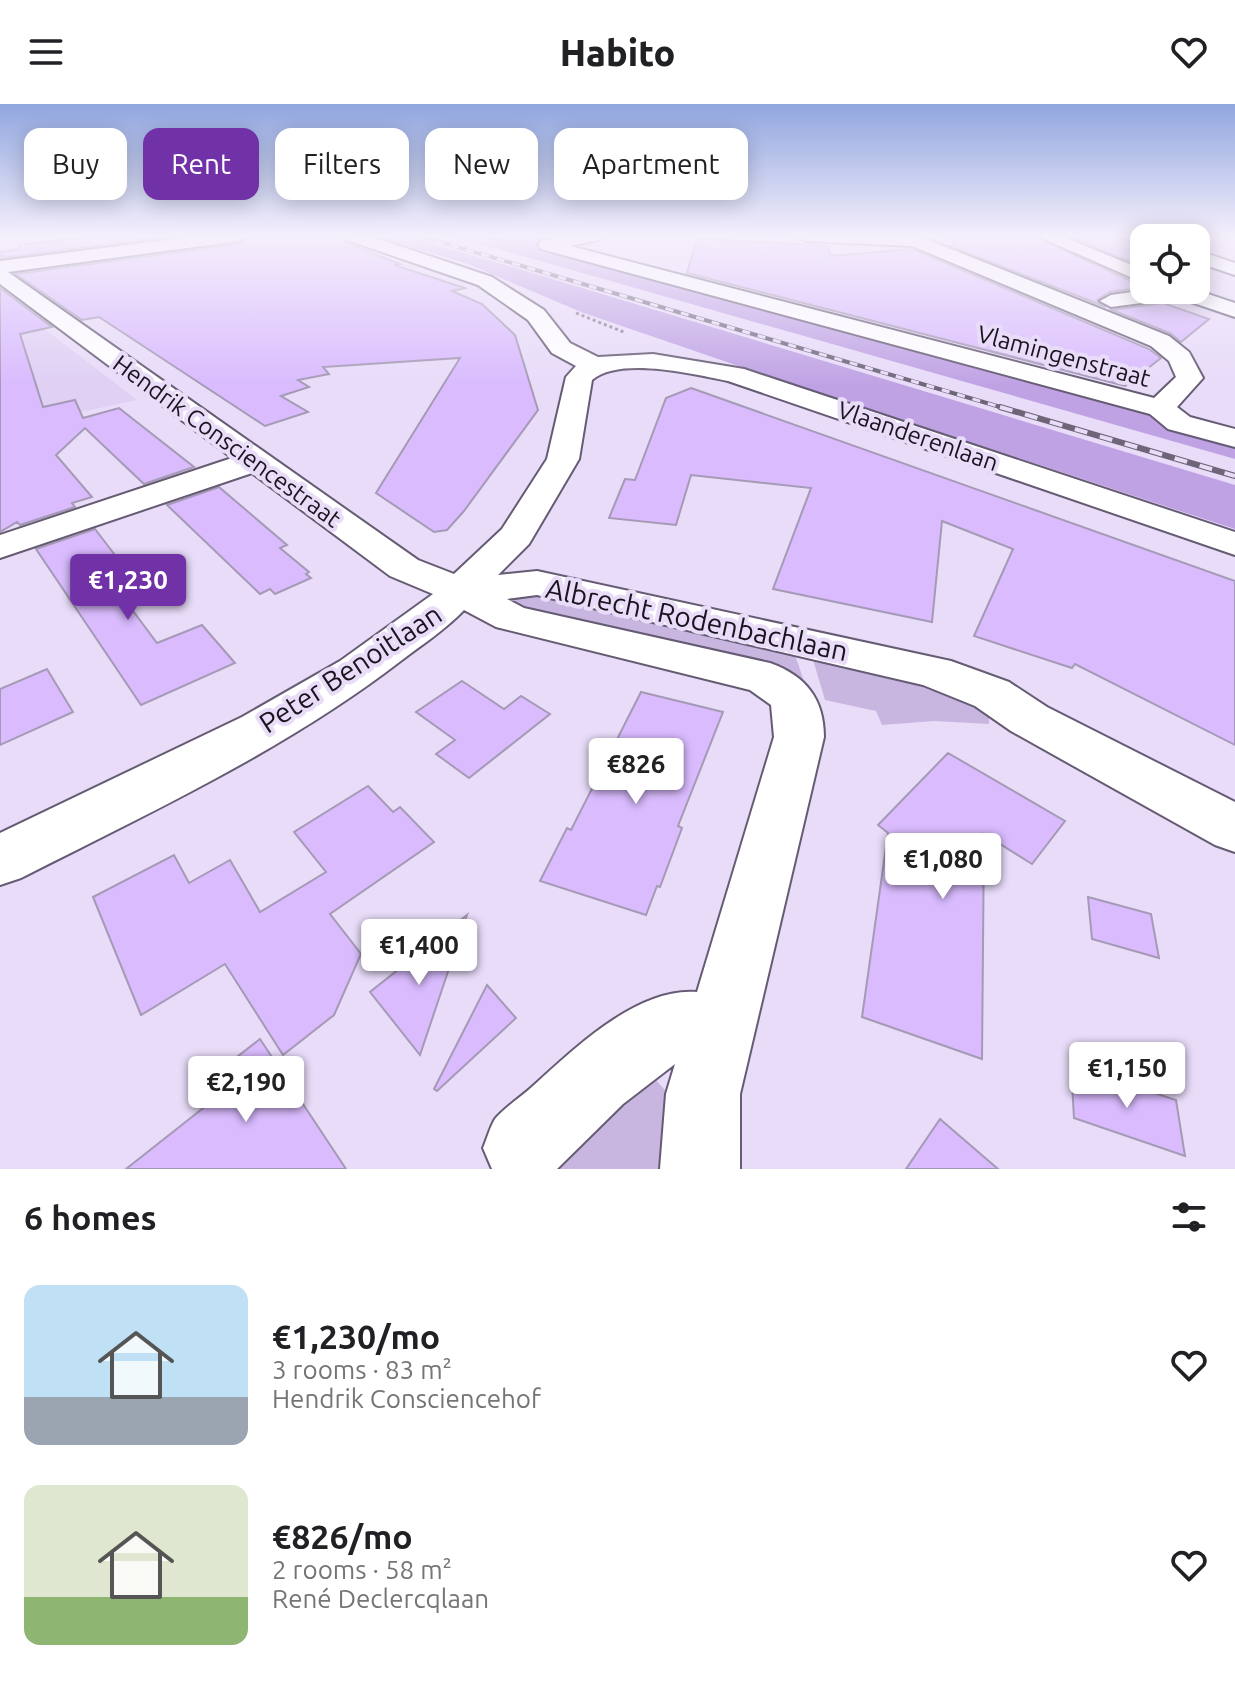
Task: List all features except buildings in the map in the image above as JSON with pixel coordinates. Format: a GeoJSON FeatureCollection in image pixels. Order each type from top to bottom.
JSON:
{"type":"FeatureCollection","features":[{"type":"Feature","properties":{"kind":"street","name":"Hendrik Consciencestraat"},"geometry":{"type":"LineString","coordinates":[[15,286],[404,568],[462,592]]}},
{"type":"Feature","properties":{"kind":"street"},"geometry":{"type":"LineString","coordinates":[[493,286],[536,315],[561,348],[594,365]]}},
{"type":"Feature","properties":{"kind":"street","name":"Vlamingenstraat"},"geometry":{"type":"LineString","coordinates":[[700,286],[1160,408],[1190,378],[1180,357],[1160,341],[1030,286]]}},
{"type":"Feature","properties":{"kind":"street","name":"Vlamingenstraat"},"geometry":{"type":"LineString","coordinates":[[1078,305],[1130,298]]}},
{"type":"Feature","properties":{"kind":"street","name":"Vlamingenstraat"},"geometry":{"type":"LineString","coordinates":[[1210,302],[1235,310]]}},
{"type":"Feature","properties":{"kind":"street","name":"Vlaanderenlaan"},"geometry":{"type":"LineString","coordinates":[[594,365],[618,362],[685,365],[735,375],[1235,544]]}},
{"type":"Feature","properties":{"kind":"street","name":"Peter Benoitlaan"},"geometry":{"type":"LineString","coordinates":[[0,860],[217,753],[404,639],[462,592],[512,542],[541,503],[562,467],[574,432],[579,377],[594,365]]}},
{"type":"Feature","properties":{"kind":"street"},"geometry":{"type":"LineString","coordinates":[[1160,408],[1179,423],[1235,438]]}},
{"type":"Feature","properties":{"kind":"street"},"geometry":{"type":"LineString","coordinates":[[0,547],[257,461]]}},
{"type":"Feature","properties":{"kind":"street","name":"Albrecht Rodenbachlaan"},"geometry":{"type":"LineString","coordinates":[[462,592],[537,583],[824,645],[953,677],[992,694],[1029,719],[1235,829]]}},
{"type":"Feature","properties":{"kind":"street","name":"Albrecht Rodenbachlaan"},"geometry":{"type":"LineString","coordinates":[[462,592],[511,618],[767,678],[789,692],[796,702],[800,713],[799,737],[720,1032]]}},
{"type":"Feature","properties":{"kind":"street"},"geometry":{"type":"LineString","coordinates":[[522,1148],[655,1033],[676,1027],[698,1026],[720,1032],[703,1094],[700,1169]]}},
{"type":"Feature","properties":{"kind":"path"},"geometry":{"type":"LineString","coordinates":[[571,311],[627,333]]}},
{"type":"Feature","properties":{"kind":"shaded area"},"geometry":{"type":"Polygon","coordinates":[[[519,286],[575,286],[1235,485],[1235,529],[756,372],[581,312],[519,286]]]}},
{"type":"Feature","properties":{"kind":"shaded area"},"geometry":{"type":"Polygon","coordinates":[[[627,286],[680,286],[1125,406],[1235,440],[1235,459],[627,286]]]}},
{"type":"Feature","properties":{"kind":"shaded area"},"geometry":{"type":"Polygon","coordinates":[[[38,324],[137,400],[0,429],[0,332],[38,324]]]}},
{"type":"Feature","properties":{"kind":"shaded area"},"geometry":{"type":"Polygon","coordinates":[[[527,592],[793,649],[809,696],[518,610],[511,602],[513,598],[527,592]]]}},
{"type":"Feature","properties":{"kind":"shaded area"},"geometry":{"type":"Polygon","coordinates":[[[811,653],[912,675],[989,707],[989,724],[934,721],[882,725],[876,711],[825,700],[811,653]]]}},
{"type":"Feature","properties":{"kind":"shaded area"},"geometry":{"type":"Polygon","coordinates":[[[642,1065],[676,1102],[671,1169],[533,1169],[642,1065]]]}},
{"type":"Feature","properties":{"kind":"railway"},"geometry":{"type":"LineString","coordinates":[[589,286],[1007,409]]}},
{"type":"Feature","properties":{"kind":"railway"},"geometry":{"type":"LineString","coordinates":[[1000,407],[1235,476]]}}]}
